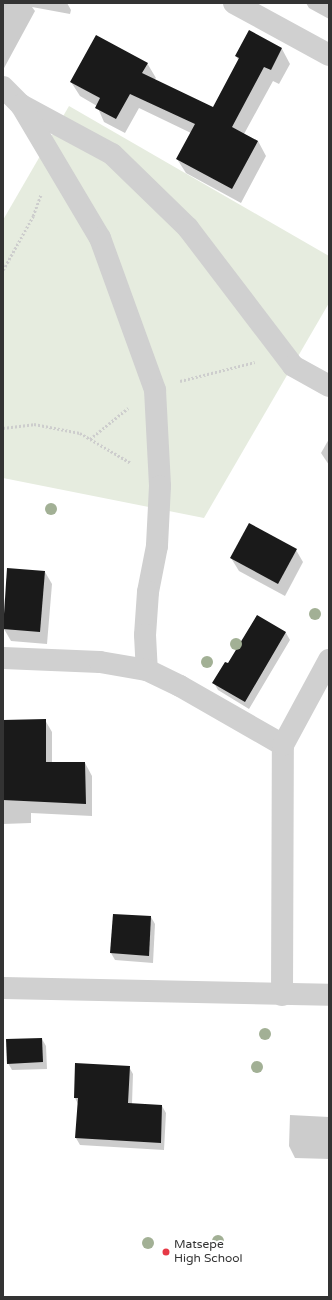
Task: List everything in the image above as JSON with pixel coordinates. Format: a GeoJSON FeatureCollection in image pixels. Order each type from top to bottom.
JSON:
{"type":"FeatureCollection","features":[{"type":"Feature","properties":{"kind":"street"},"geometry":{"type":"LineString","coordinates":[[234,3],[329,55]]}},
{"type":"Feature","properties":{"kind":"street"},"geometry":{"type":"LineString","coordinates":[[3,87],[21,105],[100,238],[155,390],[160,486],[157,546],[148,592],[145,635],[147,670]]}},
{"type":"Feature","properties":{"kind":"street"},"geometry":{"type":"LineString","coordinates":[[21,105],[112,154],[188,228],[293,366],[329,386]]}},
{"type":"Feature","properties":{"kind":"street"},"geometry":{"type":"LineString","coordinates":[[3,658],[100,662],[147,670],[180,686],[283,745]]}},
{"type":"Feature","properties":{"kind":"street"},"geometry":{"type":"LineString","coordinates":[[282,995],[283,745],[329,660]]}},
{"type":"Feature","properties":{"kind":"street"},"geometry":{"type":"LineString","coordinates":[[3,988],[329,995]]}},
{"type":"Feature","properties":{"kind":"path"},"geometry":{"type":"LineString","coordinates":[[3,270],[33,216],[42,189]]}},
{"type":"Feature","properties":{"kind":"path"},"geometry":{"type":"LineString","coordinates":[[3,428],[34,424],[80,434],[148,474],[160,486]]}},
{"type":"Feature","properties":{"kind":"shaded area"},"geometry":{"type":"Polygon","coordinates":[[[69,106],[329,256],[329,303],[204,518],[3,478],[3,220],[69,106]]]}},
{"type":"Feature","properties":{"kind":"building"},"geometry":{"type":"Polygon","coordinates":[[[249,30],[282,48],[271,70],[264,67],[232,127],[258,141],[232,189],[176,159],[195,124],[130,94],[116,119],[95,108],[100,98],[70,82],[96,35],[148,63],[142,73],[213,107],[239,58],[235,56],[249,30]]]}},
{"type":"Feature","properties":{"kind":"building"},"geometry":{"type":"Polygon","coordinates":[[[249,523],[297,549],[278,584],[230,558],[249,523]]]}},
{"type":"Feature","properties":{"kind":"building"},"geometry":{"type":"Polygon","coordinates":[[[7,568],[45,571],[40,632],[3,629],[7,568]]]}},
{"type":"Feature","properties":{"kind":"building"},"geometry":{"type":"Polygon","coordinates":[[[257,615],[286,632],[245,702],[212,683],[225,662],[228,663],[257,615]]]}},
{"type":"Feature","properties":{"kind":"building"},"geometry":{"type":"Polygon","coordinates":[[[46,719],[46,762],[85,762],[86,804],[3,800],[3,720],[46,719]]]}},
{"type":"Feature","properties":{"kind":"building"},"geometry":{"type":"Polygon","coordinates":[[[113,914],[151,916],[149,956],[110,953],[113,914]]]}},
{"type":"Feature","properties":{"kind":"building"},"geometry":{"type":"Polygon","coordinates":[[[42,1038],[43,1062],[7,1064],[6,1039],[42,1038]]]}},
{"type":"Feature","properties":{"kind":"building"},"geometry":{"type":"Polygon","coordinates":[[[75,1063],[130,1066],[128,1103],[162,1105],[161,1143],[75,1138],[78,1098],[74,1098],[75,1063]]]}},
{"type":"Feature","properties":{"kind":"place","name":"Matsepe High School"},"geometry":{"type":"Point","coordinates":[166,1252]}}]}
